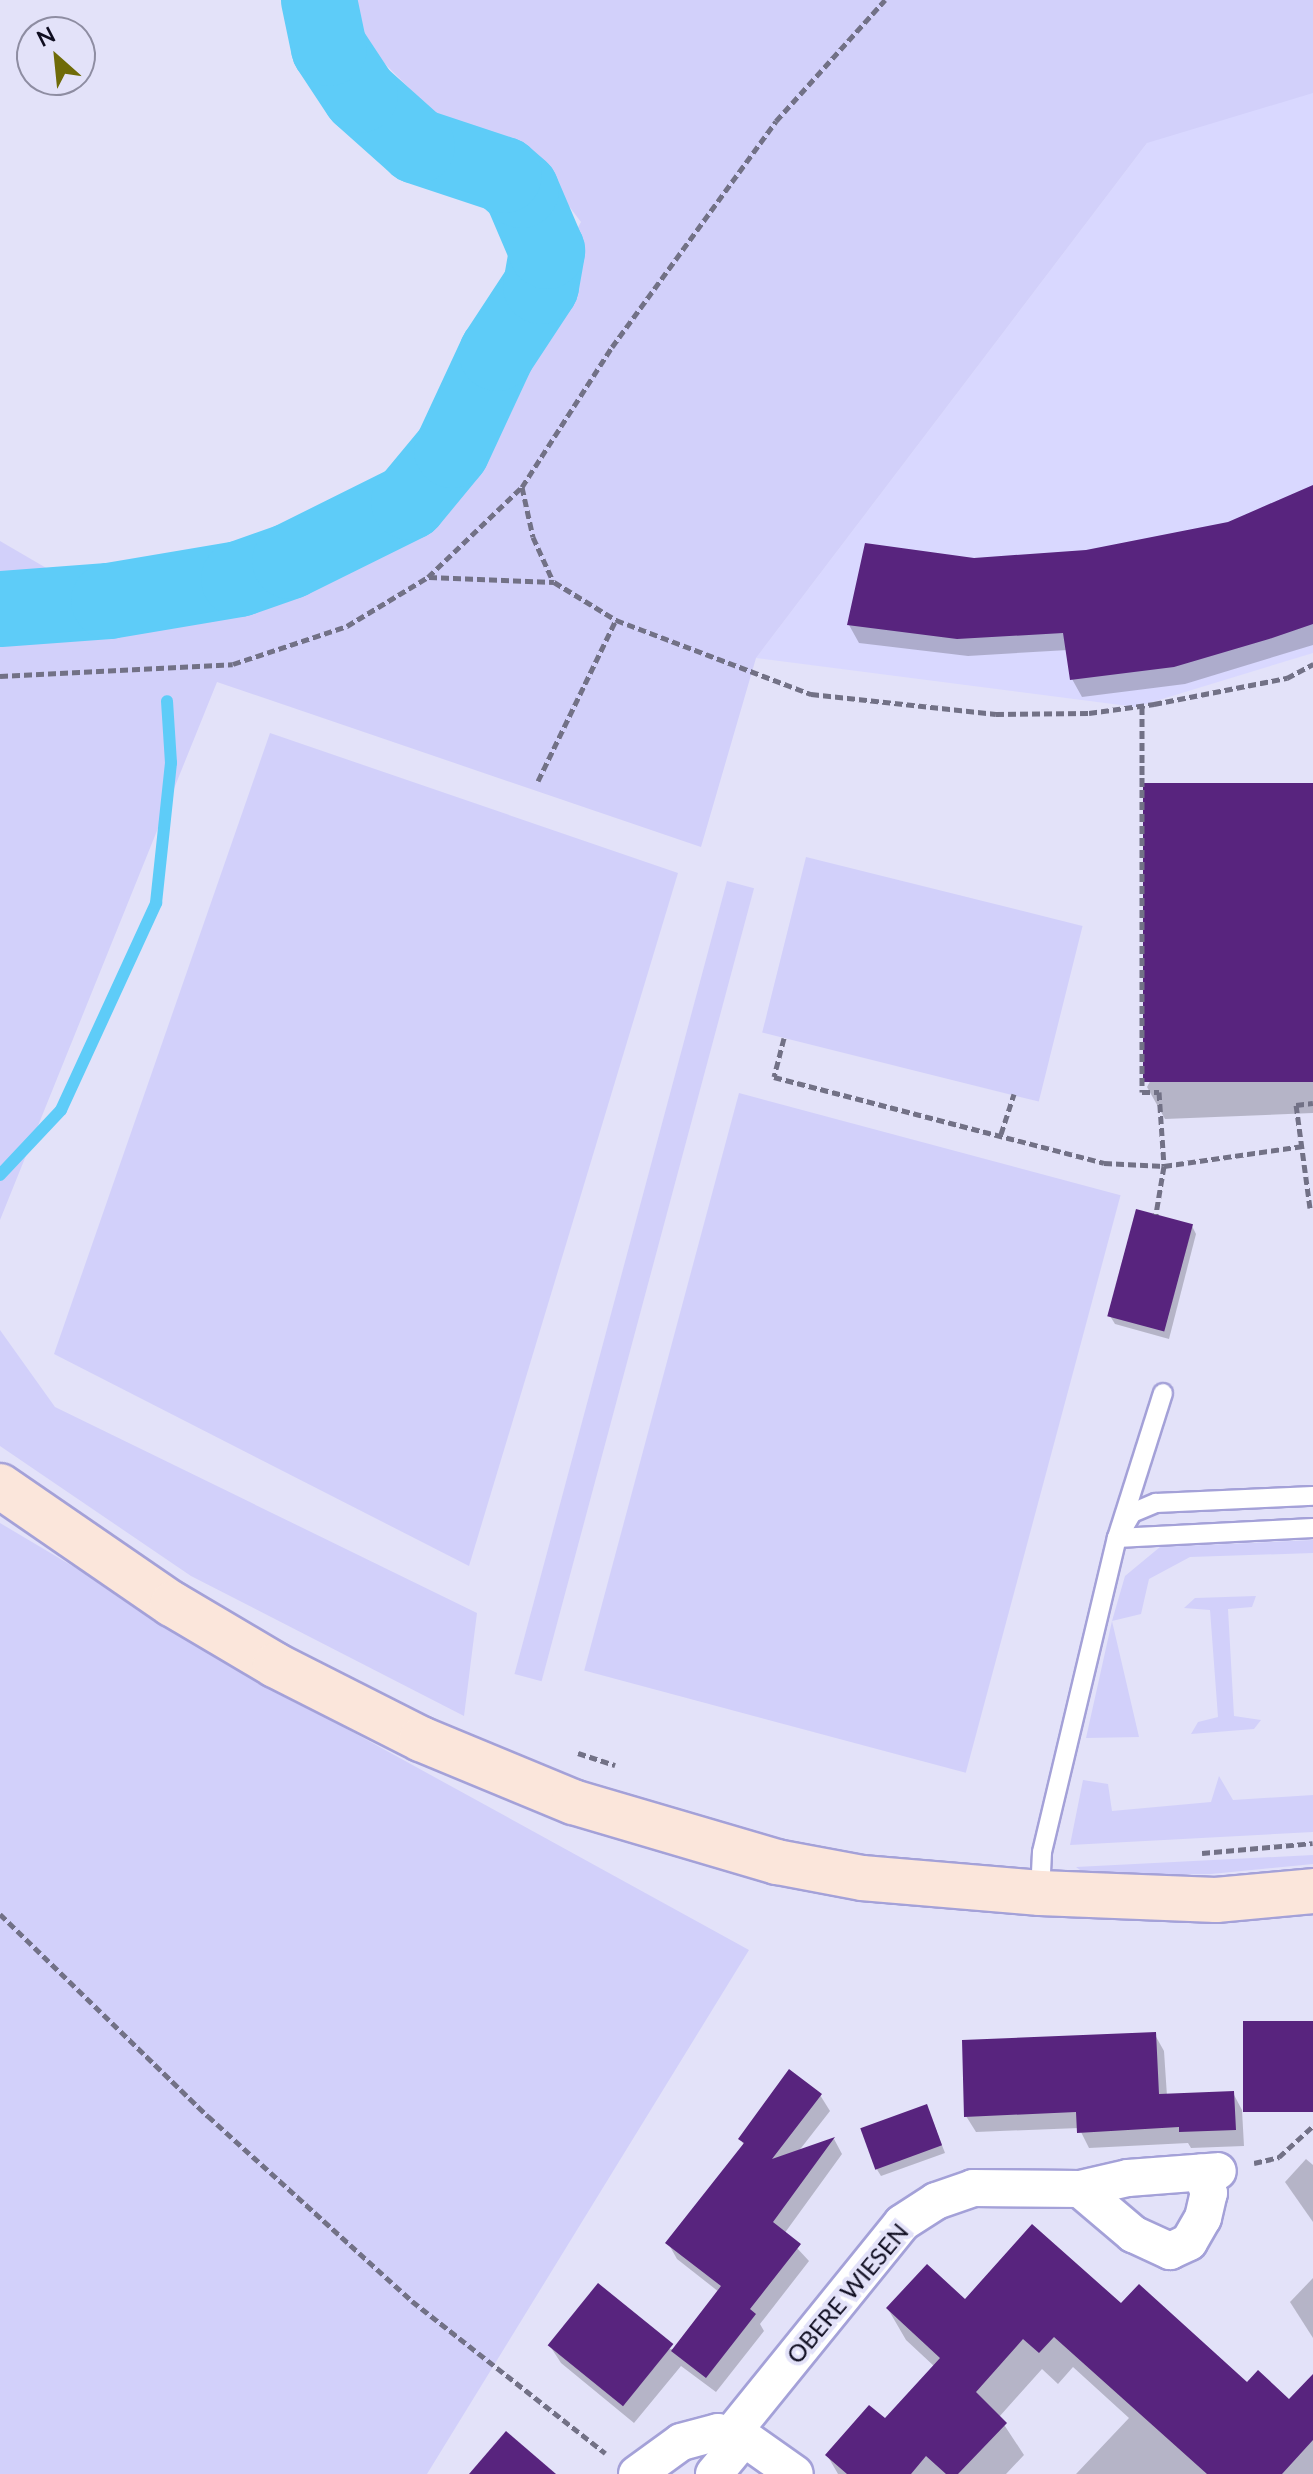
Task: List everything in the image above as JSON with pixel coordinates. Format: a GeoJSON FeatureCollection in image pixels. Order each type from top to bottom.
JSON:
{"type":"FeatureCollection","features":[{"type":"Feature","properties":{"kind":"main road"},"geometry":{"type":"LineString","coordinates":[[0,1486],[172,1604],[275,1665],[421,1739],[573,1802],[805,1867],[862,1878],[1040,1893],[1216,1900],[1313,1891]]}},
{"type":"Feature","properties":{"kind":"street"},"geometry":{"type":"LineString","coordinates":[[1080,2189],[1133,2234],[1170,2251],[1189,2242],[1203,2218],[1209,2193],[1209,2172]]}},
{"type":"Feature","properties":{"kind":"street","name":"OBERE WIESEN"},"geometry":{"type":"LineString","coordinates":[[714,2474],[738,2435],[902,2223],[936,2201],[973,2188],[1080,2189],[1128,2178],[1209,2172]]}},
{"type":"Feature","properties":{"kind":"street"},"geometry":{"type":"LineString","coordinates":[[622,2465],[681,2442],[738,2435],[795,2474]]}},
{"type":"Feature","properties":{"kind":"lane"},"geometry":{"type":"LineString","coordinates":[[1040,1893],[1042,1852],[1117,1538],[1163,1393]]}},
{"type":"Feature","properties":{"kind":"lane"},"geometry":{"type":"LineString","coordinates":[[1117,1538],[1132,1513],[1156,1503],[1313,1496]]}},
{"type":"Feature","properties":{"kind":"lane"},"geometry":{"type":"LineString","coordinates":[[1117,1538],[1313,1528]]}},
{"type":"Feature","properties":{"kind":"path"},"geometry":{"type":"LineString","coordinates":[[0,676],[233,664],[347,626],[428,577],[522,487],[612,347],[776,121],[885,0]]}},
{"type":"Feature","properties":{"kind":"path"},"geometry":{"type":"LineString","coordinates":[[522,487],[533,537],[554,582]]}},
{"type":"Feature","properties":{"kind":"path"},"geometry":{"type":"LineString","coordinates":[[428,577],[554,582],[616,620],[811,694],[996,714],[1089,713],[1142,706],[1287,678],[1313,664]]}},
{"type":"Feature","properties":{"kind":"path"},"geometry":{"type":"LineString","coordinates":[[538,781],[616,620]]}},
{"type":"Feature","properties":{"kind":"path"},"geometry":{"type":"LineString","coordinates":[[1142,706],[1142,1092],[1159,1092],[1164,1166],[1156,1214]]}},
{"type":"Feature","properties":{"kind":"path"},"geometry":{"type":"LineString","coordinates":[[784,1038],[774,1077],[1104,1163],[1164,1166],[1302,1146]]}},
{"type":"Feature","properties":{"kind":"path"},"geometry":{"type":"LineString","coordinates":[[1001,1134],[1014,1094]]}},
{"type":"Feature","properties":{"kind":"path"},"geometry":{"type":"LineString","coordinates":[[1310,1208],[1296,1105],[1313,1103]]}},
{"type":"Feature","properties":{"kind":"path"},"geometry":{"type":"LineString","coordinates":[[571,1751],[631,1770]]}},
{"type":"Feature","properties":{"kind":"path"},"geometry":{"type":"LineString","coordinates":[[1191,1853],[1313,1843]]}},
{"type":"Feature","properties":{"kind":"path"},"geometry":{"type":"LineString","coordinates":[[0,1914],[208,2116],[412,2301],[622,2465]]}},
{"type":"Feature","properties":{"kind":"path"},"geometry":{"type":"LineString","coordinates":[[1209,2172],[1279,2157],[1313,2126]]}},
{"type":"Feature","properties":{"kind":"shaded area"},"geometry":{"type":"Polygon","coordinates":[[[352,0],[1313,0],[1313,93],[1147,143],[756,658],[701,847],[217,682],[0,1220],[0,617],[219,601],[335,567],[395,540],[435,512],[395,480],[452,450],[479,399],[545,317],[555,296],[557,266],[581,222],[553,185],[437,116],[369,48],[357,27],[352,0]]]}},
{"type":"Feature","properties":{"kind":"shaded area"},"geometry":{"type":"Polygon","coordinates":[[[1313,0],[1313,653],[1136,707],[756,658],[1147,143],[1313,0]]]}},
{"type":"Feature","properties":{"kind":"shaded area"},"geometry":{"type":"Polygon","coordinates":[[[0,541],[48,569],[135,566],[128,575],[0,591],[0,541]]]}},
{"type":"Feature","properties":{"kind":"shaded area"},"geometry":{"type":"Polygon","coordinates":[[[270,733],[678,873],[469,1566],[54,1354],[270,733]]]}},
{"type":"Feature","properties":{"kind":"shaded area"},"geometry":{"type":"Polygon","coordinates":[[[806,857],[1083,926],[1039,1102],[762,1033],[806,857]]]}},
{"type":"Feature","properties":{"kind":"shaded area"},"geometry":{"type":"Polygon","coordinates":[[[727,881],[754,888],[542,1681],[515,1674],[727,881]]]}},
{"type":"Feature","properties":{"kind":"shaded area"},"geometry":{"type":"Polygon","coordinates":[[[739,1093],[1121,1195],[966,1773],[584,1671],[739,1093]]]}},
{"type":"Feature","properties":{"kind":"shaded area"},"geometry":{"type":"Polygon","coordinates":[[[0,1330],[55,1407],[477,1613],[464,1716],[191,1576],[0,1446],[0,1330]]]}},
{"type":"Feature","properties":{"kind":"shaded area"},"geometry":{"type":"Polygon","coordinates":[[[0,1523],[347,1729],[749,1950],[427,2474],[0,2474],[0,1523]]]}},
{"type":"Feature","properties":{"kind":"shaded area"},"geometry":{"type":"Polygon","coordinates":[[[1313,1540],[1313,1553],[1190,1557],[1149,1579],[1141,1614],[1112,1621],[1125,1576],[1160,1547],[1313,1540]]]}},
{"type":"Feature","properties":{"kind":"shaded area"},"geometry":{"type":"Polygon","coordinates":[[[1256,1596],[1252,1607],[1228,1609],[1234,1716],[1261,1720],[1254,1729],[1191,1734],[1198,1722],[1218,1717],[1210,1610],[1184,1608],[1195,1598],[1256,1596]]]}},
{"type":"Feature","properties":{"kind":"shaded area"},"geometry":{"type":"Polygon","coordinates":[[[1112,1621],[1139,1737],[1086,1738],[1112,1621]]]}},
{"type":"Feature","properties":{"kind":"shaded area"},"geometry":{"type":"Polygon","coordinates":[[[1219,1776],[1233,1800],[1313,1795],[1313,1832],[1070,1845],[1083,1780],[1108,1784],[1112,1811],[1211,1802],[1219,1776]]]}},
{"type":"Feature","properties":{"kind":"shaded area"},"geometry":{"type":"Polygon","coordinates":[[[1313,1855],[1313,1864],[1211,1874],[1088,1876],[1076,1867],[1313,1855]]]}},
{"type":"Feature","properties":{"kind":"building"},"geometry":{"type":"Polygon","coordinates":[[[1313,485],[1313,624],[1269,639],[1174,667],[1070,680],[1063,633],[957,639],[847,625],[865,543],[974,558],[1086,550],[1228,522],[1313,485]]]}},
{"type":"Feature","properties":{"kind":"building"},"geometry":{"type":"Polygon","coordinates":[[[1143,783],[1313,783],[1313,1082],[1143,1082],[1143,783]]]}},
{"type":"Feature","properties":{"kind":"building"},"geometry":{"type":"Polygon","coordinates":[[[1136,1209],[1193,1224],[1164,1331],[1107,1316],[1136,1209]]]}},
{"type":"Feature","properties":{"kind":"building"},"geometry":{"type":"Polygon","coordinates":[[[1243,2021],[1313,2021],[1313,2112],[1243,2112],[1243,2021]]]}},
{"type":"Feature","properties":{"kind":"building"},"geometry":{"type":"Polygon","coordinates":[[[1156,2032],[1159,2094],[1234,2091],[1236,2130],[1179,2132],[1179,2127],[1077,2133],[1076,2112],[964,2117],[962,2040],[1156,2032]]]}},
{"type":"Feature","properties":{"kind":"building"},"geometry":{"type":"Polygon","coordinates":[[[789,2069],[822,2094],[772,2159],[835,2137],[773,2222],[801,2244],[750,2309],[756,2314],[706,2378],[671,2351],[721,2286],[665,2243],[744,2143],[738,2139],[789,2069]]]}},
{"type":"Feature","properties":{"kind":"building"},"geometry":{"type":"Polygon","coordinates":[[[927,2104],[942,2145],[875,2170],[860,2128],[927,2104]]]}},
{"type":"Feature","properties":{"kind":"building"},"geometry":{"type":"Polygon","coordinates":[[[1032,2224],[1121,2303],[1139,2284],[1247,2382],[1258,2370],[1289,2399],[1313,2374],[1313,2440],[1282,2474],[1207,2474],[1054,2337],[1039,2353],[1023,2339],[976,2392],[1007,2423],[958,2474],[946,2474],[926,2456],[911,2474],[847,2474],[825,2455],[869,2405],[885,2418],[940,2358],[886,2308],[927,2264],[965,2299],[1032,2224]]]}},
{"type":"Feature","properties":{"kind":"building"},"geometry":{"type":"Polygon","coordinates":[[[598,2283],[673,2344],[623,2406],[548,2345],[598,2283]]]}},
{"type":"Feature","properties":{"kind":"building"},"geometry":{"type":"Polygon","coordinates":[[[506,2431],[556,2474],[469,2474],[506,2431]]]}},
{"type":"Feature","properties":{"kind":"waterway"},"geometry":{"type":"LineString","coordinates":[[0,609],[109,601],[239,579],[290,561],[409,502],[452,450],[497,353],[541,286],[547,251],[521,190],[504,175],[417,146],[360,95],[329,48],[319,0]]}},
{"type":"Feature","properties":{"kind":"waterway"},"geometry":{"type":"LineString","coordinates":[[0,1175],[61,1110],[156,903],[171,763],[167,701]]}}]}
